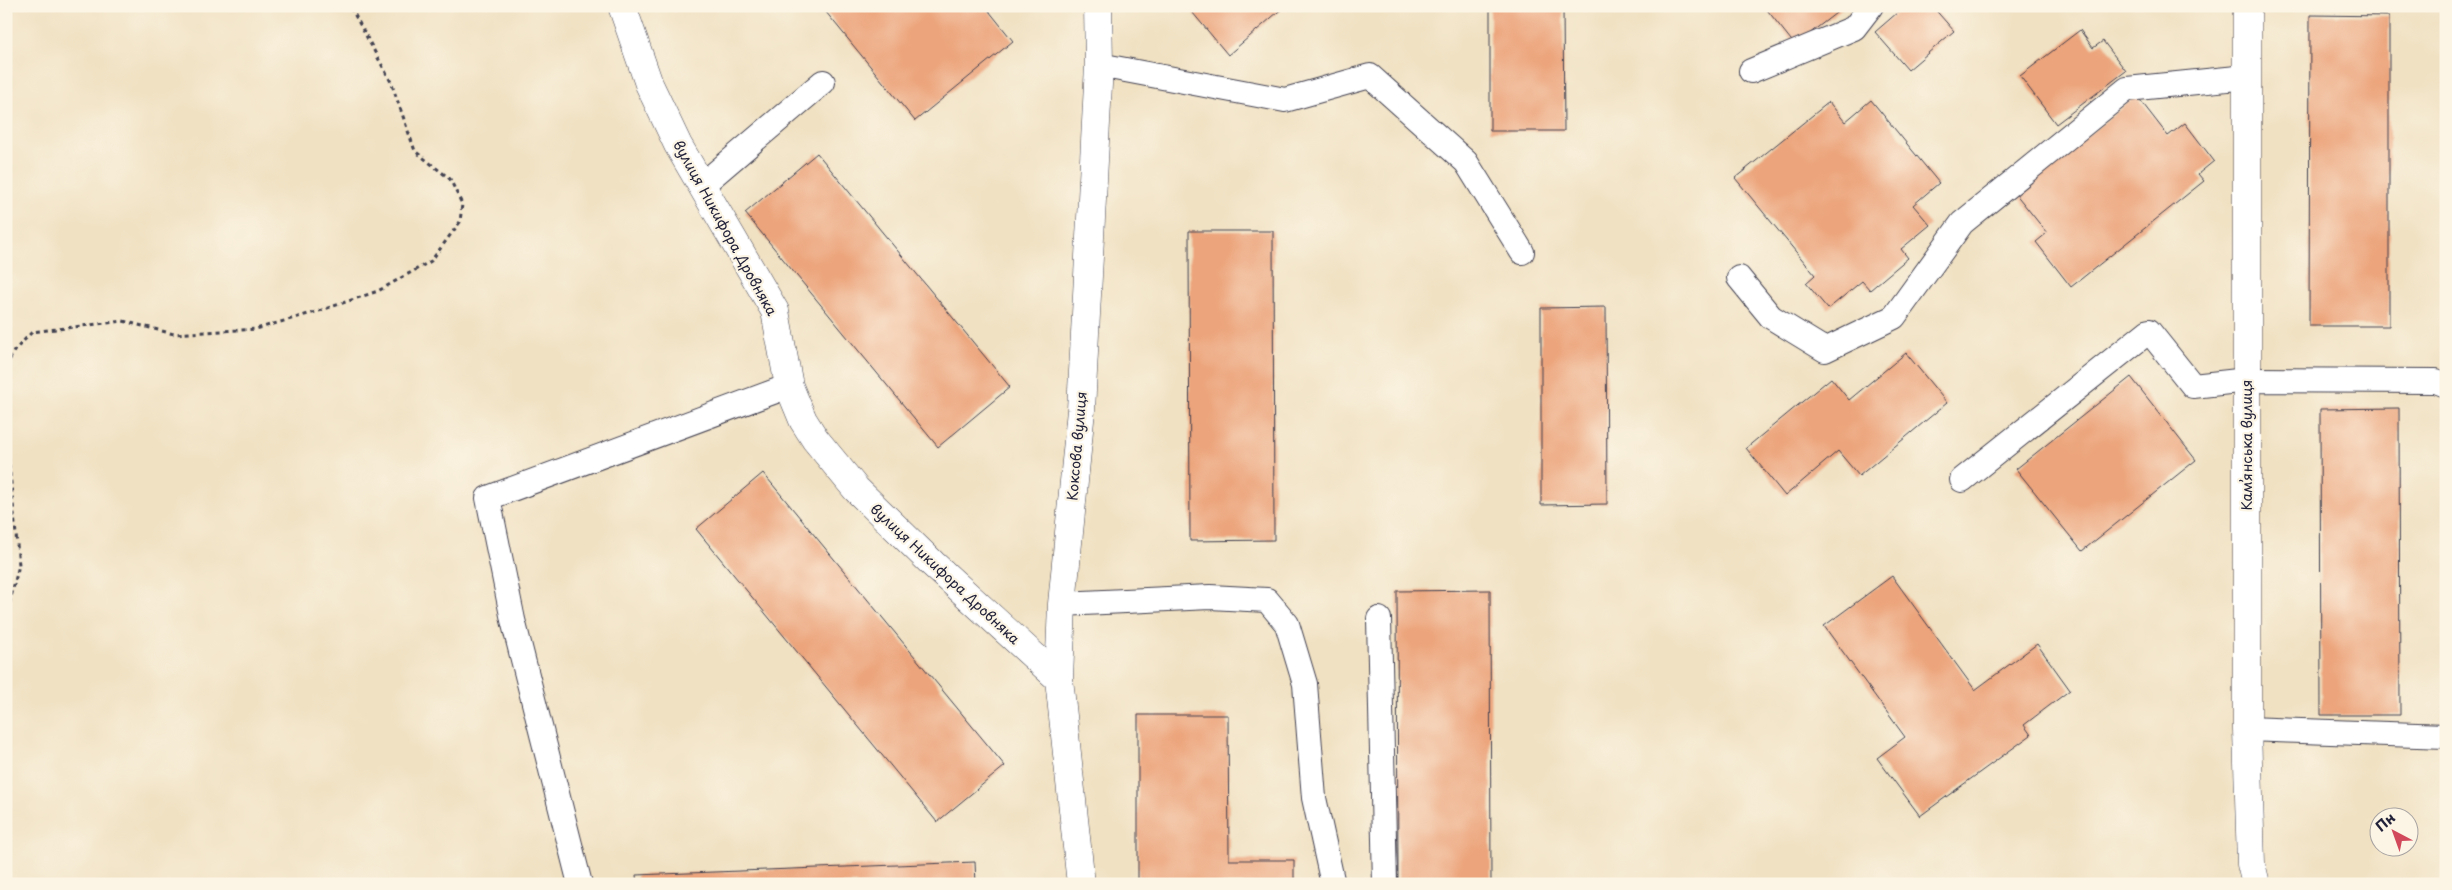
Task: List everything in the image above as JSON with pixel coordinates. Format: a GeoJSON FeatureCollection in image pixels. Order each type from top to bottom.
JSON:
{"type":"FeatureCollection","features":[{"type":"Feature","properties":{"kind":"street","name":"вулиця Никифора Дровняка"},"geometry":{"type":"LineString","coordinates":[[622,6],[649,84],[678,144],[775,311],[789,386],[803,420],[815,439],[856,489],[932,564],[1059,679]]}},
{"type":"Feature","properties":{"kind":"street","name":"Коксова вулиця"},"geometry":{"type":"LineString","coordinates":[[1081,884],[1059,679],[1062,604],[1082,410],[1099,65],[1098,6]]}},
{"type":"Feature","properties":{"kind":"street","name":"Камʼянська вулиця"},"geometry":{"type":"LineString","coordinates":[[2247,6],[2247,729],[2251,864],[2256,884]]}},
{"type":"Feature","properties":{"kind":"lane"},"geometry":{"type":"LineString","coordinates":[[1751,71],[1854,28],[1871,6]]}},
{"type":"Feature","properties":{"kind":"lane"},"geometry":{"type":"LineString","coordinates":[[1099,65],[1285,100],[1370,76],[1466,162],[1522,252]]}},
{"type":"Feature","properties":{"kind":"lane"},"geometry":{"type":"LineString","coordinates":[[1739,278],[1771,317],[1824,350],[1894,317],[1962,223],[2127,89],[2247,77]]}},
{"type":"Feature","properties":{"kind":"lane"},"geometry":{"type":"LineString","coordinates":[[702,186],[823,82]]}},
{"type":"Feature","properties":{"kind":"lane"},"geometry":{"type":"LineString","coordinates":[[1962,480],[2149,331],[2193,386],[2247,380],[2436,381],[2446,385]]}},
{"type":"Feature","properties":{"kind":"lane"},"geometry":{"type":"LineString","coordinates":[[580,884],[513,620],[488,498],[789,386]]}},
{"type":"Feature","properties":{"kind":"lane"},"geometry":{"type":"LineString","coordinates":[[1062,604],[1210,597],[1267,600],[1287,624],[1305,684],[1314,798],[1333,884]]}},
{"type":"Feature","properties":{"kind":"lane"},"geometry":{"type":"LineString","coordinates":[[1379,619],[1385,884]]}},
{"type":"Feature","properties":{"kind":"lane"},"geometry":{"type":"LineString","coordinates":[[2247,729],[2446,736]]}},
{"type":"Feature","properties":{"kind":"path"},"geometry":{"type":"LineString","coordinates":[[6,367],[14,351],[32,332],[123,321],[174,334],[256,328],[319,311],[378,291],[430,261],[460,222],[462,204],[450,179],[415,151],[391,82],[350,6]]}},
{"type":"Feature","properties":{"kind":"path"},"geometry":{"type":"LineString","coordinates":[[6,433],[19,565],[6,616]]}},
{"type":"Feature","properties":{"kind":"building"},"geometry":{"type":"Polygon","coordinates":[[[821,6],[985,6],[1013,41],[915,121],[821,6]]]}},
{"type":"Feature","properties":{"kind":"building"},"geometry":{"type":"Polygon","coordinates":[[[1187,6],[1285,6],[1228,55],[1187,6]]]}},
{"type":"Feature","properties":{"kind":"building"},"geometry":{"type":"Polygon","coordinates":[[[1490,6],[1563,6],[1564,131],[1490,131],[1490,6]]]}},
{"type":"Feature","properties":{"kind":"building"},"geometry":{"type":"Polygon","coordinates":[[[1764,6],[1845,6],[1795,45],[1764,6]]]}},
{"type":"Feature","properties":{"kind":"building"},"geometry":{"type":"Polygon","coordinates":[[[1905,6],[1932,6],[1954,31],[1908,70],[1875,32],[1905,6]]]}},
{"type":"Feature","properties":{"kind":"building"},"geometry":{"type":"Polygon","coordinates":[[[2310,15],[2389,16],[2389,326],[2309,326],[2310,15]]]}},
{"type":"Feature","properties":{"kind":"building"},"geometry":{"type":"Polygon","coordinates":[[[2080,30],[2093,48],[2103,41],[2126,71],[2056,124],[2020,76],[2080,30]]]}},
{"type":"Feature","properties":{"kind":"building"},"geometry":{"type":"Polygon","coordinates":[[[2137,96],[2168,136],[2185,123],[2214,161],[2198,174],[2204,181],[2071,287],[2036,242],[2047,233],[2015,193],[2137,96]]]}},
{"type":"Feature","properties":{"kind":"building"},"geometry":{"type":"Polygon","coordinates":[[[1871,100],[1939,183],[1913,205],[1930,225],[1901,249],[1908,258],[1870,290],[1862,281],[1828,309],[1806,283],[1815,275],[1735,178],[1829,102],[1845,122],[1871,100]]]}},
{"type":"Feature","properties":{"kind":"building"},"geometry":{"type":"Polygon","coordinates":[[[817,153],[1010,387],[938,447],[745,213],[817,153]]]}},
{"type":"Feature","properties":{"kind":"building"},"geometry":{"type":"Polygon","coordinates":[[[1189,231],[1273,231],[1274,540],[1190,541],[1189,231]]]}},
{"type":"Feature","properties":{"kind":"building"},"geometry":{"type":"Polygon","coordinates":[[[1606,307],[1607,504],[1541,505],[1541,308],[1606,307]]]}},
{"type":"Feature","properties":{"kind":"building"},"geometry":{"type":"Polygon","coordinates":[[[1906,353],[1947,403],[1859,476],[1838,451],[1785,496],[1746,448],[1831,378],[1849,400],[1906,353]]]}},
{"type":"Feature","properties":{"kind":"building"},"geometry":{"type":"Polygon","coordinates":[[[2131,377],[2196,460],[2082,551],[2016,469],[2131,377]]]}},
{"type":"Feature","properties":{"kind":"building"},"geometry":{"type":"Polygon","coordinates":[[[2399,408],[2400,715],[2321,715],[2320,409],[2399,408]]]}},
{"type":"Feature","properties":{"kind":"building"},"geometry":{"type":"Polygon","coordinates":[[[763,473],[1005,766],[937,822],[696,529],[763,473]]]}},
{"type":"Feature","properties":{"kind":"building"},"geometry":{"type":"Polygon","coordinates":[[[1892,576],[1975,690],[2037,644],[2070,690],[2024,725],[2031,735],[1920,816],[1877,758],[1905,737],[1824,626],[1892,576]]]}},
{"type":"Feature","properties":{"kind":"building"},"geometry":{"type":"Polygon","coordinates":[[[1490,590],[1491,884],[1398,884],[1397,591],[1490,590]]]}},
{"type":"Feature","properties":{"kind":"building"},"geometry":{"type":"Polygon","coordinates":[[[1138,715],[1228,715],[1229,860],[1294,860],[1294,884],[1138,884],[1138,715]]]}},
{"type":"Feature","properties":{"kind":"building"},"geometry":{"type":"Polygon","coordinates":[[[975,862],[976,884],[637,884],[636,875],[975,862]]]}}]}
